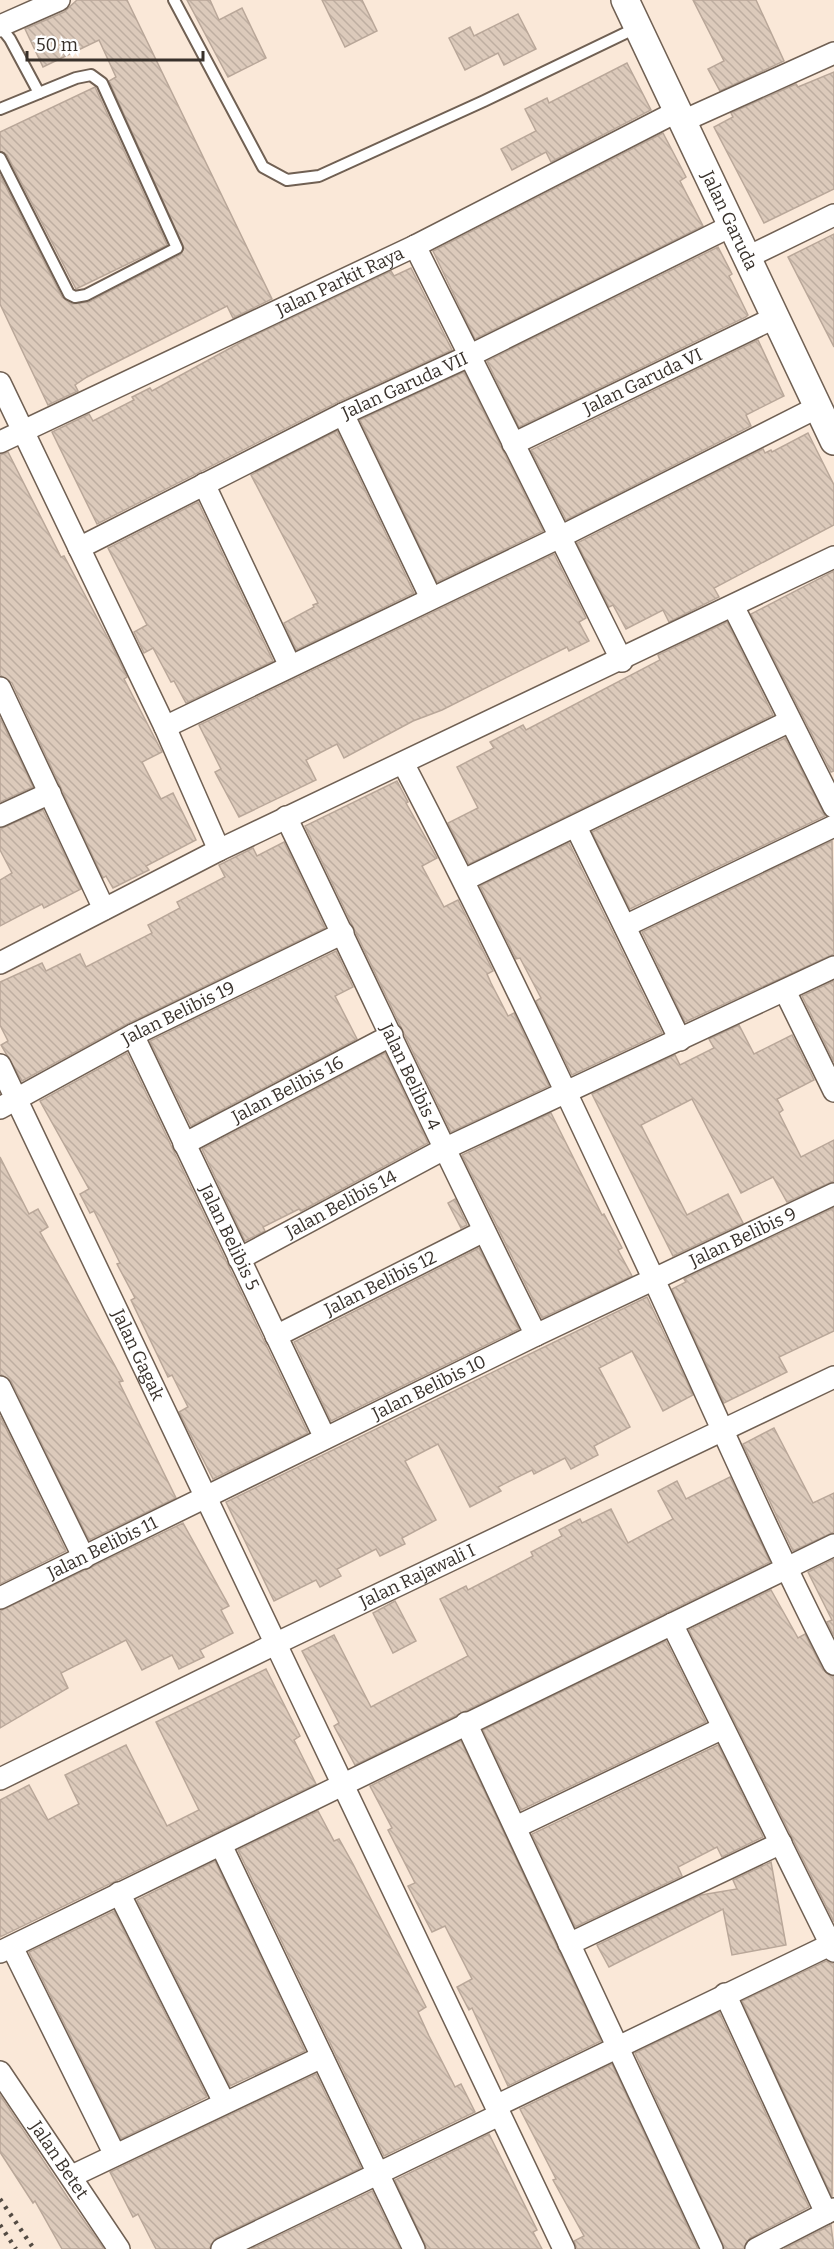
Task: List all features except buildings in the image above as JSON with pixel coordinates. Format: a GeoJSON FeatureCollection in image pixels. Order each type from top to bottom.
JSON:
{"type":"FeatureCollection","features":[{"type":"Feature","properties":{"kind":"street"},"geometry":{"type":"LineString","coordinates":[[0,26],[59,0]]}},
{"type":"Feature","properties":{"kind":"street","name":"Jalan Garuda"},"geometry":{"type":"LineString","coordinates":[[625,0],[834,441]]}},
{"type":"Feature","properties":{"kind":"street","name":"Jalan Parkit Raya"},"geometry":{"type":"LineString","coordinates":[[0,442],[416,246],[681,116],[834,53]]}},
{"type":"Feature","properties":{"kind":"street"},"geometry":{"type":"LineString","coordinates":[[748,257],[834,215]]}},
{"type":"Feature","properties":{"kind":"street","name":"Jalan Garuda VII"},"geometry":{"type":"LineString","coordinates":[[79,548],[343,414],[469,356],[731,226]]}},
{"type":"Feature","properties":{"kind":"street"},"geometry":{"type":"LineString","coordinates":[[416,246],[622,661]]}},
{"type":"Feature","properties":{"kind":"street","name":"Jalan Garuda VI"},"geometry":{"type":"LineString","coordinates":[[513,444],[774,318]]}},
{"type":"Feature","properties":{"kind":"street"},"geometry":{"type":"LineString","coordinates":[[0,383],[165,727],[219,850]]}},
{"type":"Feature","properties":{"kind":"street"},"geometry":{"type":"LineString","coordinates":[[165,727],[560,537],[818,406]]}},
{"type":"Feature","properties":{"kind":"street"},"geometry":{"type":"LineString","coordinates":[[343,414],[431,598]]}},
{"type":"Feature","properties":{"kind":"street"},"geometry":{"type":"LineString","coordinates":[[204,484],[290,666]]}},
{"type":"Feature","properties":{"kind":"street"},"geometry":{"type":"LineString","coordinates":[[0,963],[286,817],[622,661],[834,557]]}},
{"type":"Feature","properties":{"kind":"street"},"geometry":{"type":"LineString","coordinates":[[733,606],[834,807]]}},
{"type":"Feature","properties":{"kind":"street"},"geometry":{"type":"LineString","coordinates":[[0,688],[104,909]]}},
{"type":"Feature","properties":{"kind":"street"},"geometry":{"type":"LineString","coordinates":[[464,880],[790,721]]}},
{"type":"Feature","properties":{"kind":"street"},"geometry":{"type":"LineString","coordinates":[[403,763],[464,880],[653,1279],[786,1569],[834,1664]]}},
{"type":"Feature","properties":{"kind":"street"},"geometry":{"type":"LineString","coordinates":[[0,816],[50,793]]}},
{"type":"Feature","properties":{"kind":"street","name":"Jalan Belibis 4"},"geometry":{"type":"LineString","coordinates":[[286,817],[392,1035],[444,1149],[536,1335]]}},
{"type":"Feature","properties":{"kind":"street"},"geometry":{"type":"LineString","coordinates":[[576,826],[680,1040]]}},
{"type":"Feature","properties":{"kind":"street"},"geometry":{"type":"LineString","coordinates":[[625,926],[834,826]]}},
{"type":"Feature","properties":{"kind":"street","name":"Jalan Belibis 19"},"geometry":{"type":"LineString","coordinates":[[9,1104],[133,1035],[343,933]]}},
{"type":"Feature","properties":{"kind":"street","name":"Jalan Belibis 14"},"geometry":{"type":"LineString","coordinates":[[239,1259],[444,1149],[834,967]]}},
{"type":"Feature","properties":{"kind":"street"},"geometry":{"type":"LineString","coordinates":[[785,991],[834,1091]]}},
{"type":"Feature","properties":{"kind":"street","name":"Jalan Belibis 5"},"geometry":{"type":"LineString","coordinates":[[133,1035],[325,1438]]}},
{"type":"Feature","properties":{"kind":"street","name":"Jalan Belibis 16"},"geometry":{"type":"LineString","coordinates":[[184,1144],[392,1035]]}},
{"type":"Feature","properties":{"kind":"street","name":"Jalan Gagak"},"geometry":{"type":"LineString","coordinates":[[0,1065],[9,1104],[205,1496],[564,2249]]}},
{"type":"Feature","properties":{"kind":"street","name":"Jalan Belibis 9"},"geometry":{"type":"LineString","coordinates":[[653,1279],[834,1194]]}},
{"type":"Feature","properties":{"kind":"street","name":"Jalan Belibis 12"},"geometry":{"type":"LineString","coordinates":[[276,1335],[484,1231]]}},
{"type":"Feature","properties":{"kind":"street","name":"Jalan Belibis 10"},"geometry":{"type":"LineString","coordinates":[[205,1496],[653,1279]]}},
{"type":"Feature","properties":{"kind":"street","name":"Jalan Rajawali I"},"geometry":{"type":"LineString","coordinates":[[0,1779],[275,1644],[834,1377]]}},
{"type":"Feature","properties":{"kind":"street"},"geometry":{"type":"LineString","coordinates":[[0,1387],[84,1558]]}},
{"type":"Feature","properties":{"kind":"street","name":"Jalan Belibis 11"},"geometry":{"type":"LineString","coordinates":[[0,1598],[205,1496]]}},
{"type":"Feature","properties":{"kind":"street"},"geometry":{"type":"LineString","coordinates":[[115,2155],[6,1949],[834,1545]]}},
{"type":"Feature","properties":{"kind":"street"},"geometry":{"type":"LineString","coordinates":[[222,2249],[380,2174],[616,2048],[833,1946],[672,1624]]}},
{"type":"Feature","properties":{"kind":"street"},"geometry":{"type":"LineString","coordinates":[[466,1723],[516,1827],[616,2048],[712,2249]]}},
{"type":"Feature","properties":{"kind":"street"},"geometry":{"type":"LineString","coordinates":[[516,1827],[723,1728]]}},
{"type":"Feature","properties":{"kind":"street"},"geometry":{"type":"LineString","coordinates":[[569,1944],[781,1843]]}},
{"type":"Feature","properties":{"kind":"street"},"geometry":{"type":"LineString","coordinates":[[220,1845],[380,2174],[414,2249]]}},
{"type":"Feature","properties":{"kind":"street"},"geometry":{"type":"LineString","coordinates":[[119,1893],[224,2102]]}},
{"type":"Feature","properties":{"kind":"street"},"geometry":{"type":"LineString","coordinates":[[725,1995],[830,2211],[756,2249]]}},
{"type":"Feature","properties":{"kind":"street"},"geometry":{"type":"LineString","coordinates":[[72,2176],[322,2057]]}},
{"type":"Feature","properties":{"kind":"street","name":"Jalan Betet"},"geometry":{"type":"LineString","coordinates":[[0,2072],[119,2249]]}},
{"type":"Feature","properties":{"kind":"lane"},"geometry":{"type":"LineString","coordinates":[[174,0],[263,167],[287,180],[319,176],[484,101],[638,27]]}},
{"type":"Feature","properties":{"kind":"lane"},"geometry":{"type":"LineString","coordinates":[[0,26],[10,39],[39,93]]}},
{"type":"Feature","properties":{"kind":"lane"},"geometry":{"type":"LineString","coordinates":[[0,109],[76,78],[92,75],[102,83],[177,248],[86,295],[75,297],[69,294],[0,158]]}},
{"type":"Feature","properties":{"kind":"railway"},"geometry":{"type":"LineString","coordinates":[[0,2199],[34,2249]]}},
{"type":"Feature","properties":{"kind":"railway"},"geometry":{"type":"LineString","coordinates":[[0,2225],[16,2249]]}}]}
